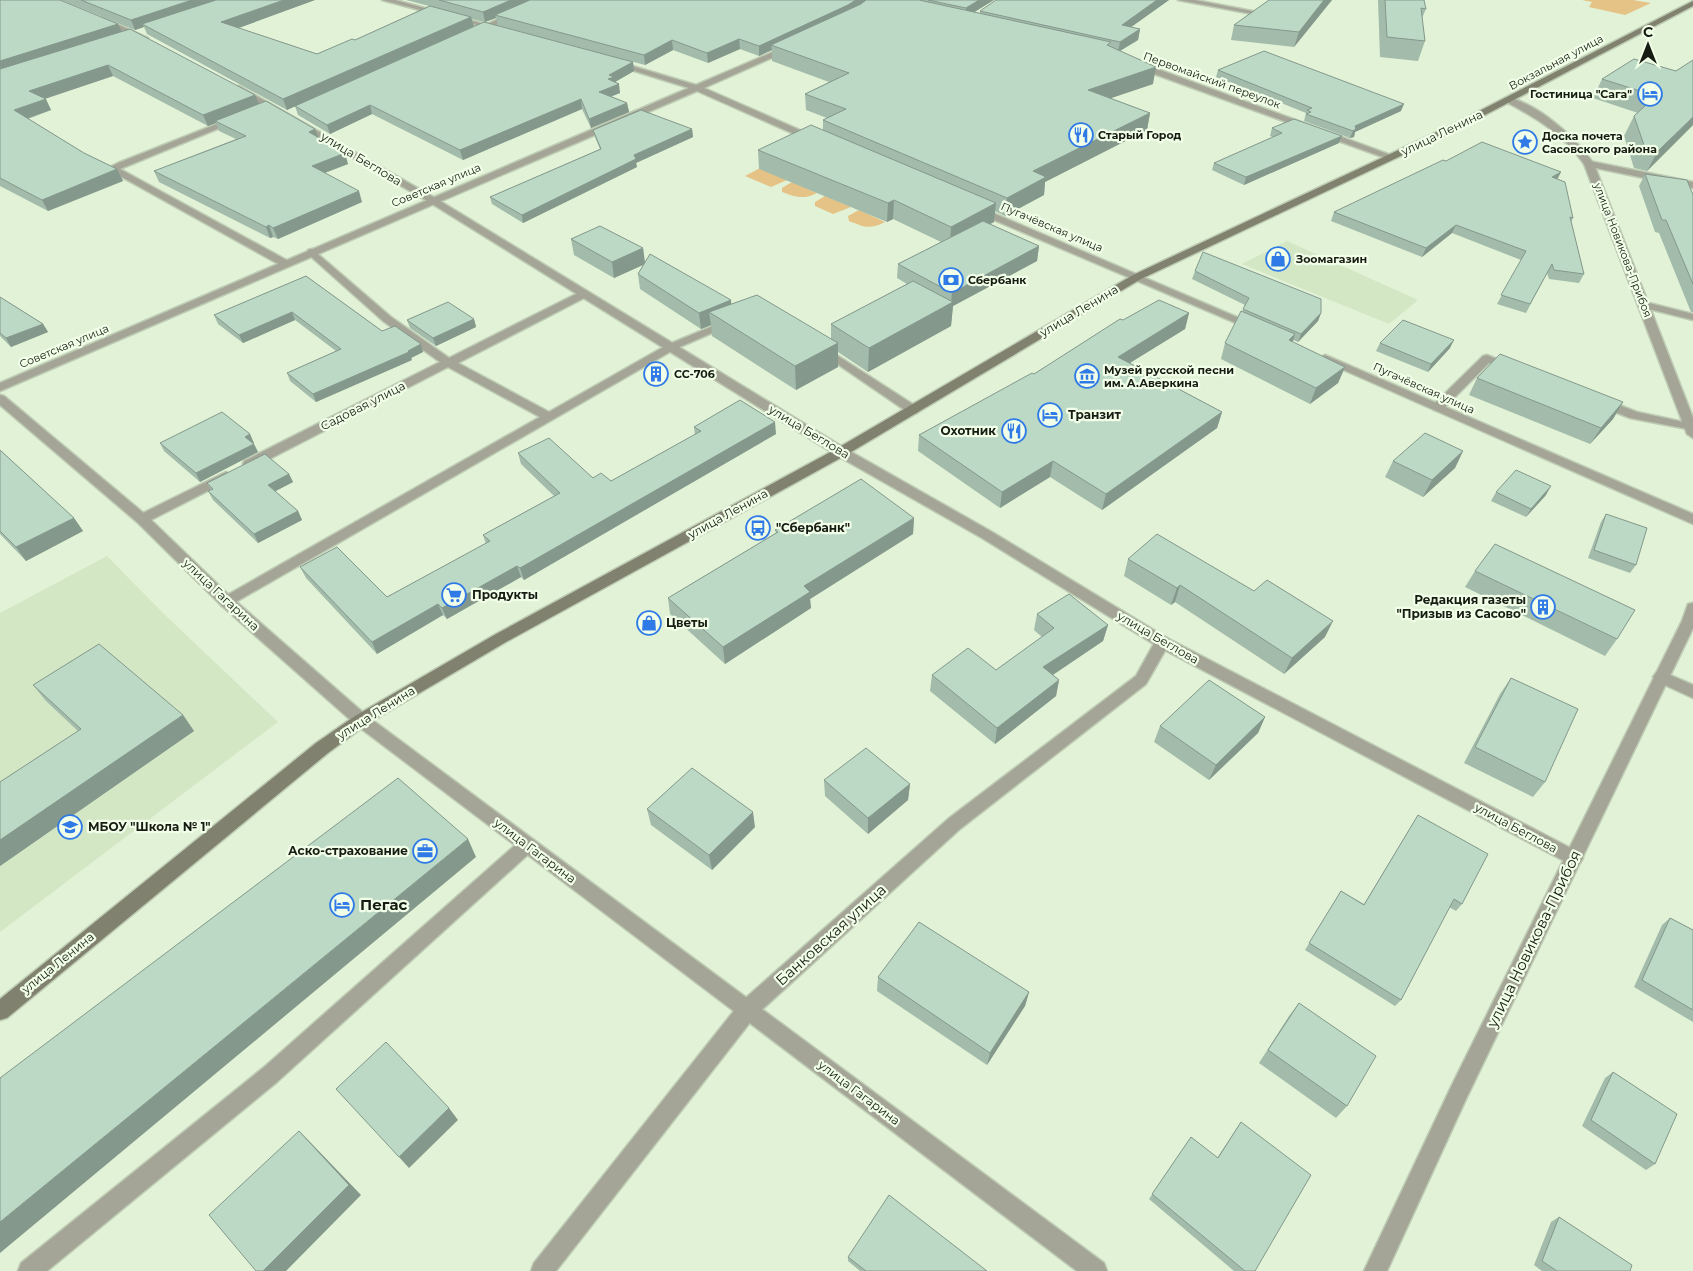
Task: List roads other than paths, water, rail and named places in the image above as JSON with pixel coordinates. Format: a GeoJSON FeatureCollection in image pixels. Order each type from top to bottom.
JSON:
{"type":"FeatureCollection","features":[{"type":"Feature","properties":{"kind":"main road","name":"Вокзальная улица"},"geometry":{"type":"LineString","coordinates":[[1509,100],[1693,3]]}},
{"type":"Feature","properties":{"kind":"main road","name":"улица Ленина"},"geometry":{"type":"LineString","coordinates":[[0,1010],[322,748],[361,720],[501,638],[842,452],[1137,277],[1509,100]]}},
{"type":"Feature","properties":{"kind":"street"},"geometry":{"type":"LineString","coordinates":[[386,0],[505,31]]}},
{"type":"Feature","properties":{"kind":"street"},"geometry":{"type":"LineString","coordinates":[[468,34],[546,0]]}},
{"type":"Feature","properties":{"kind":"street"},"geometry":{"type":"LineString","coordinates":[[1182,0],[1258,13]]}},
{"type":"Feature","properties":{"kind":"street"},"geometry":{"type":"LineString","coordinates":[[93,17],[137,34],[154,44]]}},
{"type":"Feature","properties":{"kind":"street"},"geometry":{"type":"LineString","coordinates":[[118,40],[146,31]]}},
{"type":"Feature","properties":{"kind":"street","name":"Советская улица"},"geometry":{"type":"LineString","coordinates":[[0,387],[804,42]]}},
{"type":"Feature","properties":{"kind":"street"},"geometry":{"type":"LineString","coordinates":[[601,58],[697,88],[829,146]]}},
{"type":"Feature","properties":{"kind":"street","name":"Первомайский переулок"},"geometry":{"type":"LineString","coordinates":[[1127,61],[1390,158]]}},
{"type":"Feature","properties":{"kind":"street","name":"улица Беглова"},"geometry":{"type":"LineString","coordinates":[[229,84],[287,114],[432,200],[842,452],[987,535],[1162,642],[1574,858]]}},
{"type":"Feature","properties":{"kind":"street","name":"улица Новикова-Прибоя"},"geometry":{"type":"LineString","coordinates":[[1509,100],[1535,113],[1566,135],[1589,164],[1692,430]]}},
{"type":"Feature","properties":{"kind":"street"},"geometry":{"type":"LineString","coordinates":[[272,106],[115,168],[116,171],[286,264]]}},
{"type":"Feature","properties":{"kind":"street"},"geometry":{"type":"LineString","coordinates":[[287,114],[296,110]]}},
{"type":"Feature","properties":{"kind":"street"},"geometry":{"type":"LineString","coordinates":[[1589,164],[1693,185]]}},
{"type":"Feature","properties":{"kind":"street","name":"Пугачёвская улица"},"geometry":{"type":"LineString","coordinates":[[962,203],[1267,333]]}},
{"type":"Feature","properties":{"kind":"street"},"geometry":{"type":"LineString","coordinates":[[312,252],[387,319],[448,363],[550,417]]}},
{"type":"Feature","properties":{"kind":"street","name":"Садовая улица"},"geometry":{"type":"LineString","coordinates":[[142,518],[584,294]]}},
{"type":"Feature","properties":{"kind":"street"},"geometry":{"type":"LineString","coordinates":[[1645,306],[1693,317]]}},
{"type":"Feature","properties":{"kind":"street"},"geometry":{"type":"LineString","coordinates":[[227,602],[671,347],[742,318]]}},
{"type":"Feature","properties":{"kind":"street"},"geometry":{"type":"LineString","coordinates":[[808,340],[913,410]]}},
{"type":"Feature","properties":{"kind":"street","name":"Пугачёвская улица"},"geometry":{"type":"LineString","coordinates":[[1312,353],[1693,519]]}},
{"type":"Feature","properties":{"kind":"street"},"geometry":{"type":"LineString","coordinates":[[1438,408],[1487,358],[1524,372]]}},
{"type":"Feature","properties":{"kind":"street"},"geometry":{"type":"LineString","coordinates":[[1588,397],[1634,415],[1692,430]]}},
{"type":"Feature","properties":{"kind":"street","name":"улица Гагарина"},"geometry":{"type":"LineString","coordinates":[[0,399],[142,518],[227,602],[361,720],[1096,1271]]}},
{"type":"Feature","properties":{"kind":"street","name":"улица Новикова-Прибоя"},"geometry":{"type":"LineString","coordinates":[[1375,1271],[1459,1092],[1689,621],[1693,608]]}},
{"type":"Feature","properties":{"kind":"street","name":"Банковская улица"},"geometry":{"type":"LineString","coordinates":[[542,1271],[748,1009],[954,824],[1141,680],[1162,642]]}},
{"type":"Feature","properties":{"kind":"street"},"geometry":{"type":"LineString","coordinates":[[1661,677],[1693,692]]}},
{"type":"Feature","properties":{"kind":"street"},"geometry":{"type":"LineString","coordinates":[[29,1271],[270,1075],[527,845]]}},
{"type":"Feature","properties":{"kind":"place","name":"Гостиница \"Сага\""},"geometry":{"type":"Point","coordinates":[1650,94]}},
{"type":"Feature","properties":{"kind":"place","name":"Старый Город"},"geometry":{"type":"Point","coordinates":[1081,135]}},
{"type":"Feature","properties":{"kind":"place","name":"Доска почета Сасовского района"},"geometry":{"type":"Point","coordinates":[1525,142]}},
{"type":"Feature","properties":{"kind":"place","name":"Зоомагазин"},"geometry":{"type":"Point","coordinates":[1278,259]}},
{"type":"Feature","properties":{"kind":"place","name":"Сбербанк"},"geometry":{"type":"Point","coordinates":[951,280]}},
{"type":"Feature","properties":{"kind":"place","name":"СС-706"},"geometry":{"type":"Point","coordinates":[656,374]}},
{"type":"Feature","properties":{"kind":"place","name":"Музей русской песни им. А.Аверкина"},"geometry":{"type":"Point","coordinates":[1087,376]}},
{"type":"Feature","properties":{"kind":"place","name":"Транзит"},"geometry":{"type":"Point","coordinates":[1050,415]}},
{"type":"Feature","properties":{"kind":"place","name":"Охотник"},"geometry":{"type":"Point","coordinates":[1014,431]}},
{"type":"Feature","properties":{"kind":"place","name":"\"Сбербанк\""},"geometry":{"type":"Point","coordinates":[758,528]}},
{"type":"Feature","properties":{"kind":"place","name":"Продукты"},"geometry":{"type":"Point","coordinates":[454,595]}},
{"type":"Feature","properties":{"kind":"place","name":"Редакция газеты \"Призыв из Сасово\""},"geometry":{"type":"Point","coordinates":[1543,607]}},
{"type":"Feature","properties":{"kind":"place","name":"Цветы"},"geometry":{"type":"Point","coordinates":[649,623]}},
{"type":"Feature","properties":{"kind":"place","name":"МБОУ \"Школа № 1\""},"geometry":{"type":"Point","coordinates":[70,827]}},
{"type":"Feature","properties":{"kind":"place","name":"Аско-страхование"},"geometry":{"type":"Point","coordinates":[425,851]}},
{"type":"Feature","properties":{"kind":"place","name":"Пегас"},"geometry":{"type":"Point","coordinates":[342,905]}}]}
